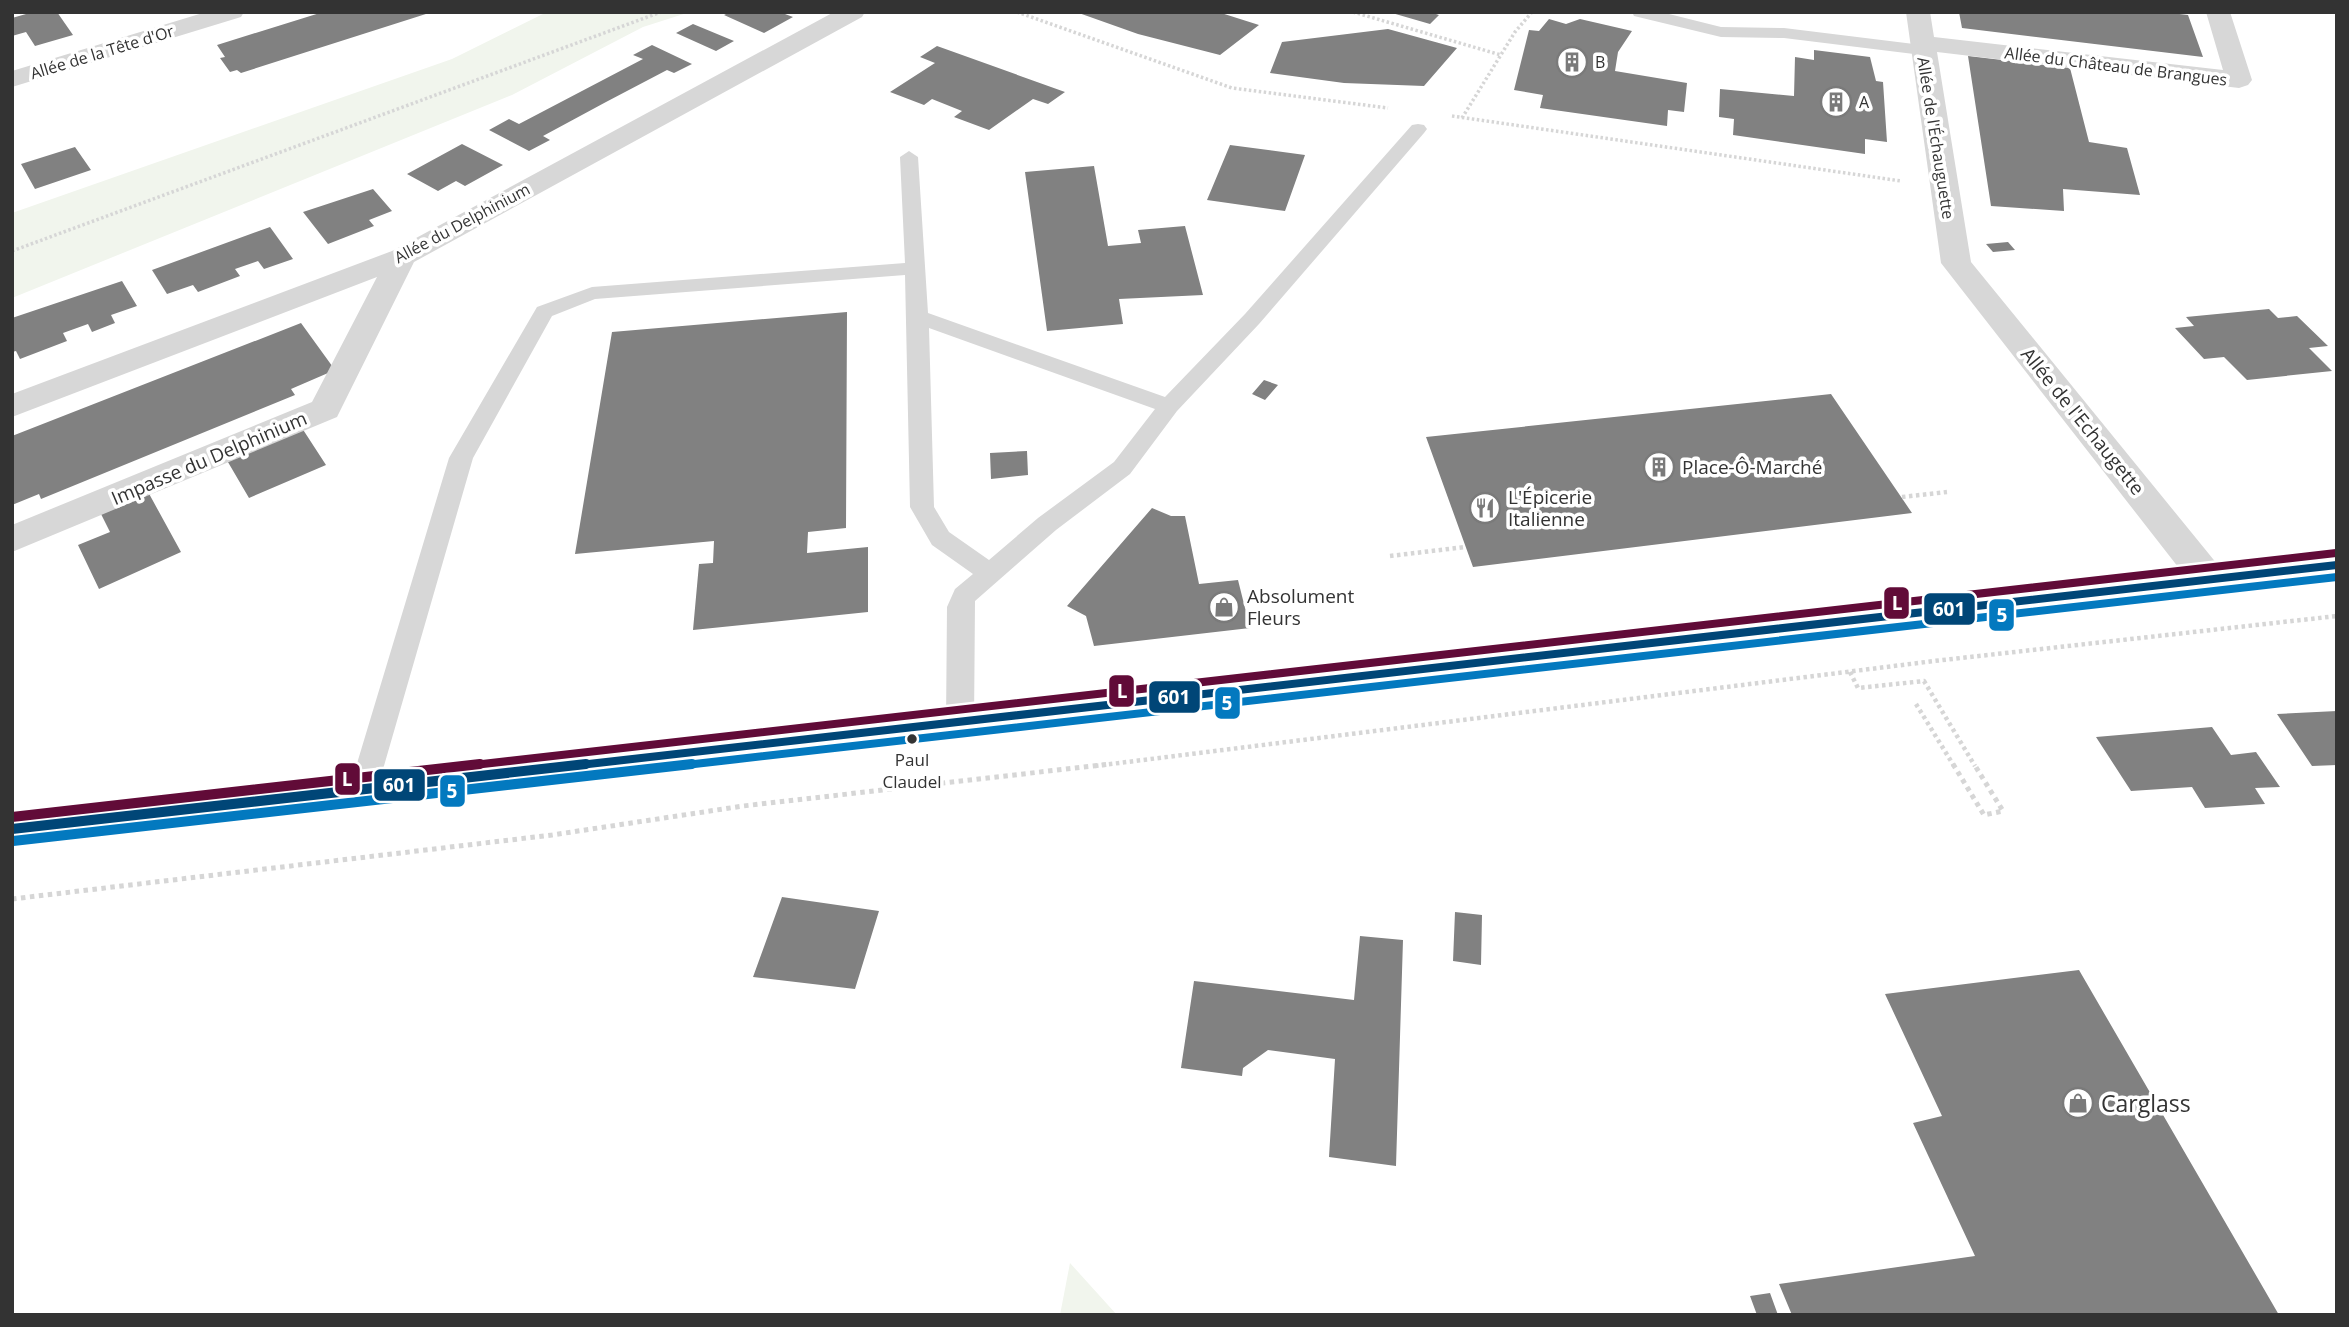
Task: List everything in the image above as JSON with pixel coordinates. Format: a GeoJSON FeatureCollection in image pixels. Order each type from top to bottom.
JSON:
{"type":"FeatureCollection","features":[{"type":"Feature","properties":{"kind":"street","name":"Allée de la Tête d'Or"},"geometry":{"type":"LineString","coordinates":[[12,79],[232,12]]}},
{"type":"Feature","properties":{"kind":"street","name":"Allée du Delphinium"},"geometry":{"type":"LineString","coordinates":[[12,406],[402,257],[853,12]]}},
{"type":"Feature","properties":{"kind":"street","name":"Allée de l'Échauguette"},"geometry":{"type":"LineString","coordinates":[[1918,12],[1956,263]]}},
{"type":"Feature","properties":{"kind":"street","name":"Allée du Château de Brangues"},"geometry":{"type":"LineString","coordinates":[[1922,47],[2239,80],[2218,12]]}},
{"type":"Feature","properties":{"kind":"street","name":"Impasse du Delphinium"},"geometry":{"type":"LineString","coordinates":[[12,539],[325,409],[402,257]]}},
{"type":"Feature","properties":{"kind":"street","name":"Allée de l'Echaugette"},"geometry":{"type":"LineString","coordinates":[[1956,263],[2209,580]]}},
{"type":"Feature","properties":{"kind":"street"},"geometry":{"type":"LineString","coordinates":[[12,830],[2337,565]]}},
{"type":"Feature","properties":{"kind":"lane"},"geometry":{"type":"LineString","coordinates":[[1640,12],[1721,32],[1784,33],[1922,47]]}},
{"type":"Feature","properties":{"kind":"lane"},"geometry":{"type":"LineString","coordinates":[[960,723],[960,607],[964,596],[1047,524],[1122,468],[1169,406],[1252,320],[1418,129]]}},
{"type":"Feature","properties":{"kind":"lane"},"geometry":{"type":"LineString","coordinates":[[909,157],[918,317],[922,507],[926,522],[944,544],[990,573]]}},
{"type":"Feature","properties":{"kind":"lane"},"geometry":{"type":"LineString","coordinates":[[363,790],[461,458],[544,312],[592,293],[914,268]]}},
{"type":"Feature","properties":{"kind":"lane"},"geometry":{"type":"LineString","coordinates":[[918,317],[1169,406]]}},
{"type":"Feature","properties":{"kind":"path"},"geometry":{"type":"LineString","coordinates":[[12,251],[661,12]]}},
{"type":"Feature","properties":{"kind":"path"},"geometry":{"type":"LineString","coordinates":[[1017,12],[1232,88],[1395,109]]}},
{"type":"Feature","properties":{"kind":"path"},"geometry":{"type":"LineString","coordinates":[[1353,12],[1501,55]]}},
{"type":"Feature","properties":{"kind":"path"},"geometry":{"type":"LineString","coordinates":[[1462,118],[1501,55],[1532,12]]}},
{"type":"Feature","properties":{"kind":"path"},"geometry":{"type":"LineString","coordinates":[[1449,116],[1944,187]]}},
{"type":"Feature","properties":{"kind":"path"},"geometry":{"type":"LineString","coordinates":[[1902,498],[1947,492]]}},
{"type":"Feature","properties":{"kind":"path"},"geometry":{"type":"LineString","coordinates":[[1390,556],[1465,547]]}},
{"type":"Feature","properties":{"kind":"path"},"geometry":{"type":"LineString","coordinates":[[12,899],[552,835],[743,806],[2337,616]]}},
{"type":"Feature","properties":{"kind":"path"},"geometry":{"type":"LineString","coordinates":[[1850,672],[1858,688],[1924,681],[2003,811],[1983,815],[1916,704]]}},
{"type":"Feature","properties":{"kind":"shaded area"},"geometry":{"type":"Polygon","coordinates":[[[547,12],[690,12],[643,27],[512,95],[12,298],[12,213],[452,59],[547,12]]]}},
{"type":"Feature","properties":{"kind":"shaded area"},"geometry":{"type":"Polygon","coordinates":[[[1070,1263],[1117,1315],[1060,1315],[1070,1263]]]}},
{"type":"Feature","properties":{"kind":"building"},"geometry":{"type":"Polygon","coordinates":[[[33,12],[57,12],[73,35],[35,46],[26,32],[12,36],[12,18],[33,12]]]}},
{"type":"Feature","properties":{"kind":"building"},"geometry":{"type":"Polygon","coordinates":[[[323,12],[429,13],[241,73],[237,70],[230,72],[220,58],[225,57],[217,45],[323,12]]]}},
{"type":"Feature","properties":{"kind":"building"},"geometry":{"type":"Polygon","coordinates":[[[730,12],[787,12],[785,14],[793,17],[764,33],[724,15],[730,12]]]}},
{"type":"Feature","properties":{"kind":"building"},"geometry":{"type":"Polygon","coordinates":[[[1076,12],[1218,12],[1259,25],[1220,55],[1138,34],[1076,12]]]}},
{"type":"Feature","properties":{"kind":"building"},"geometry":{"type":"Polygon","coordinates":[[[1430,12],[1439,15],[1430,24],[1392,13],[1430,12]]]}},
{"type":"Feature","properties":{"kind":"building"},"geometry":{"type":"Polygon","coordinates":[[[1959,12],[2162,12],[2188,15],[2203,57],[1962,28],[1959,12]]]}},
{"type":"Feature","properties":{"kind":"building","name":"B"},"geometry":{"type":"Polygon","coordinates":[[[1549,19],[1566,24],[1580,19],[1632,31],[1618,52],[1615,71],[1687,83],[1684,112],[1668,110],[1667,126],[1540,108],[1543,95],[1514,90],[1529,30],[1539,31],[1549,19]]]}},
{"type":"Feature","properties":{"kind":"building"},"geometry":{"type":"Polygon","coordinates":[[[693,24],[734,41],[716,51],[676,33],[693,24]]]}},
{"type":"Feature","properties":{"kind":"building"},"geometry":{"type":"Polygon","coordinates":[[[1388,29],[1457,48],[1424,86],[1344,83],[1270,73],[1282,42],[1388,29]]]}},
{"type":"Feature","properties":{"kind":"building"},"geometry":{"type":"Polygon","coordinates":[[[652,45],[692,64],[674,73],[667,70],[606,102],[543,136],[550,140],[529,151],[489,130],[509,119],[519,124],[643,59],[633,55],[652,45]]]}},
{"type":"Feature","properties":{"kind":"building"},"geometry":{"type":"Polygon","coordinates":[[[937,46],[1065,92],[1048,104],[1033,99],[989,130],[954,117],[962,111],[932,99],[924,105],[890,92],[935,63],[920,57],[937,46]]]}},
{"type":"Feature","properties":{"kind":"building","name":"A"},"geometry":{"type":"Polygon","coordinates":[[[1814,50],[1870,57],[1876,81],[1883,82],[1887,142],[1865,139],[1865,154],[1733,135],[1734,119],[1719,117],[1720,89],[1794,96],[1795,57],[1814,60],[1814,50]]]}},
{"type":"Feature","properties":{"kind":"building"},"geometry":{"type":"Polygon","coordinates":[[[1968,56],[2070,68],[2089,142],[2127,148],[2140,195],[2063,189],[2064,211],[1991,206],[1968,56]]]}},
{"type":"Feature","properties":{"kind":"building"},"geometry":{"type":"Polygon","coordinates":[[[462,144],[503,165],[465,186],[456,181],[438,191],[407,174],[462,144]]]}},
{"type":"Feature","properties":{"kind":"building"},"geometry":{"type":"Polygon","coordinates":[[[1230,145],[1305,155],[1285,211],[1207,200],[1230,145]]]}},
{"type":"Feature","properties":{"kind":"building"},"geometry":{"type":"Polygon","coordinates":[[[75,147],[91,170],[35,189],[21,164],[75,147]]]}},
{"type":"Feature","properties":{"kind":"building"},"geometry":{"type":"Polygon","coordinates":[[[1094,166],[1108,246],[1141,243],[1138,230],[1185,226],[1203,295],[1119,299],[1123,324],[1047,331],[1025,172],[1094,166]]]}},
{"type":"Feature","properties":{"kind":"building"},"geometry":{"type":"Polygon","coordinates":[[[373,189],[392,211],[369,220],[374,226],[328,244],[303,212],[373,189]]]}},
{"type":"Feature","properties":{"kind":"building"},"geometry":{"type":"Polygon","coordinates":[[[270,227],[293,259],[264,269],[258,261],[235,269],[240,276],[198,292],[193,285],[167,294],[152,270],[270,227]]]}},
{"type":"Feature","properties":{"kind":"building"},"geometry":{"type":"Polygon","coordinates":[[[2008,242],[2015,250],[1993,252],[1986,244],[2008,242]]]}},
{"type":"Feature","properties":{"kind":"building"},"geometry":{"type":"Polygon","coordinates":[[[122,281],[137,306],[111,315],[115,323],[92,332],[88,324],[63,333],[67,341],[20,359],[16,351],[12,352],[12,318],[122,281]]]}},
{"type":"Feature","properties":{"kind":"building"},"geometry":{"type":"Polygon","coordinates":[[[2269,309],[2278,318],[2297,316],[2328,346],[2309,348],[2332,371],[2247,380],[2224,357],[2204,359],[2175,328],[2194,326],[2186,317],[2269,309]]]}},
{"type":"Feature","properties":{"kind":"building"},"geometry":{"type":"Polygon","coordinates":[[[847,312],[846,528],[808,532],[807,553],[868,547],[868,612],[693,630],[699,564],[713,563],[714,541],[575,554],[612,332],[847,312]]]}},
{"type":"Feature","properties":{"kind":"building"},"geometry":{"type":"Polygon","coordinates":[[[301,323],[335,370],[291,389],[295,395],[41,499],[39,494],[12,505],[12,436],[301,323]]]}},
{"type":"Feature","properties":{"kind":"building"},"geometry":{"type":"Polygon","coordinates":[[[1264,380],[1278,385],[1265,400],[1252,394],[1264,380]]]}},
{"type":"Feature","properties":{"kind":"building","name":"Place-Ô-Marché"},"geometry":{"type":"Polygon","coordinates":[[[1831,394],[1912,513],[1473,567],[1426,437],[1831,394]]]}},
{"type":"Feature","properties":{"kind":"building"},"geometry":{"type":"Polygon","coordinates":[[[300,425],[326,465],[249,498],[225,457],[300,425]]]}},
{"type":"Feature","properties":{"kind":"building"},"geometry":{"type":"Polygon","coordinates":[[[1027,451],[1028,475],[991,479],[990,453],[1027,451]]]}},
{"type":"Feature","properties":{"kind":"building"},"geometry":{"type":"Polygon","coordinates":[[[147,490],[181,552],[99,589],[78,545],[110,532],[99,510],[147,490]]]}},
{"type":"Feature","properties":{"kind":"building"},"geometry":{"type":"Polygon","coordinates":[[[1152,508],[1171,516],[1185,516],[1199,584],[1238,580],[1250,628],[1094,646],[1086,616],[1067,606],[1152,508]]]}},
{"type":"Feature","properties":{"kind":"building"},"geometry":{"type":"Polygon","coordinates":[[[2337,711],[2337,765],[2312,766],[2277,714],[2337,711]]]}},
{"type":"Feature","properties":{"kind":"building"},"geometry":{"type":"Polygon","coordinates":[[[2212,727],[2231,755],[2256,752],[2280,787],[2255,788],[2265,804],[2205,808],[2192,787],[2131,791],[2096,737],[2212,727]]]}},
{"type":"Feature","properties":{"kind":"building"},"geometry":{"type":"Polygon","coordinates":[[[782,897],[879,911],[855,989],[753,977],[782,897]]]}},
{"type":"Feature","properties":{"kind":"building"},"geometry":{"type":"Polygon","coordinates":[[[1455,912],[1482,915],[1481,965],[1453,961],[1455,912]]]}},
{"type":"Feature","properties":{"kind":"building"},"geometry":{"type":"Polygon","coordinates":[[[1360,936],[1403,940],[1396,1166],[1329,1157],[1335,1059],[1268,1050],[1243,1068],[1242,1076],[1181,1068],[1194,981],[1354,1000],[1360,936]]]}},
{"type":"Feature","properties":{"kind":"building"},"geometry":{"type":"Polygon","coordinates":[[[2079,970],[2279,1315],[1792,1315],[1779,1284],[1975,1256],[1913,1123],[1942,1116],[1885,994],[2079,970]]]}},
{"type":"Feature","properties":{"kind":"building"},"geometry":{"type":"Polygon","coordinates":[[[1770,1293],[1778,1315],[1757,1315],[1750,1296],[1770,1293]]]}},
{"type":"Feature","properties":{"kind":"transit line","name":"L"},"geometry":{"type":"LineString","coordinates":[[12,817],[2336,553]]}},
{"type":"Feature","properties":{"kind":"transit line","name":"601"},"geometry":{"type":"LineString","coordinates":[[12,829],[2337,565]]}},
{"type":"Feature","properties":{"kind":"transit line","name":"5"},"geometry":{"type":"LineString","coordinates":[[13,841],[2337,577]]}},
{"type":"Feature","properties":{"kind":"place","name":"B"},"geometry":{"type":"Point","coordinates":[1572,62]}},
{"type":"Feature","properties":{"kind":"place","name":"A"},"geometry":{"type":"Point","coordinates":[1836,102]}},
{"type":"Feature","properties":{"kind":"place","name":"Place-Ô-Marché"},"geometry":{"type":"Point","coordinates":[1659,467]}},
{"type":"Feature","properties":{"kind":"place","name":"L'Épicerie Italienne"},"geometry":{"type":"Point","coordinates":[1485,508]}},
{"type":"Feature","properties":{"kind":"place","name":"Absolument Fleurs"},"geometry":{"type":"Point","coordinates":[1224,607]}},
{"type":"Feature","properties":{"kind":"place","name":"Paul Claudel"},"geometry":{"type":"Point","coordinates":[912,739]}},
{"type":"Feature","properties":{"kind":"place","name":"Carglass"},"geometry":{"type":"Point","coordinates":[2078,1103]}}]}
